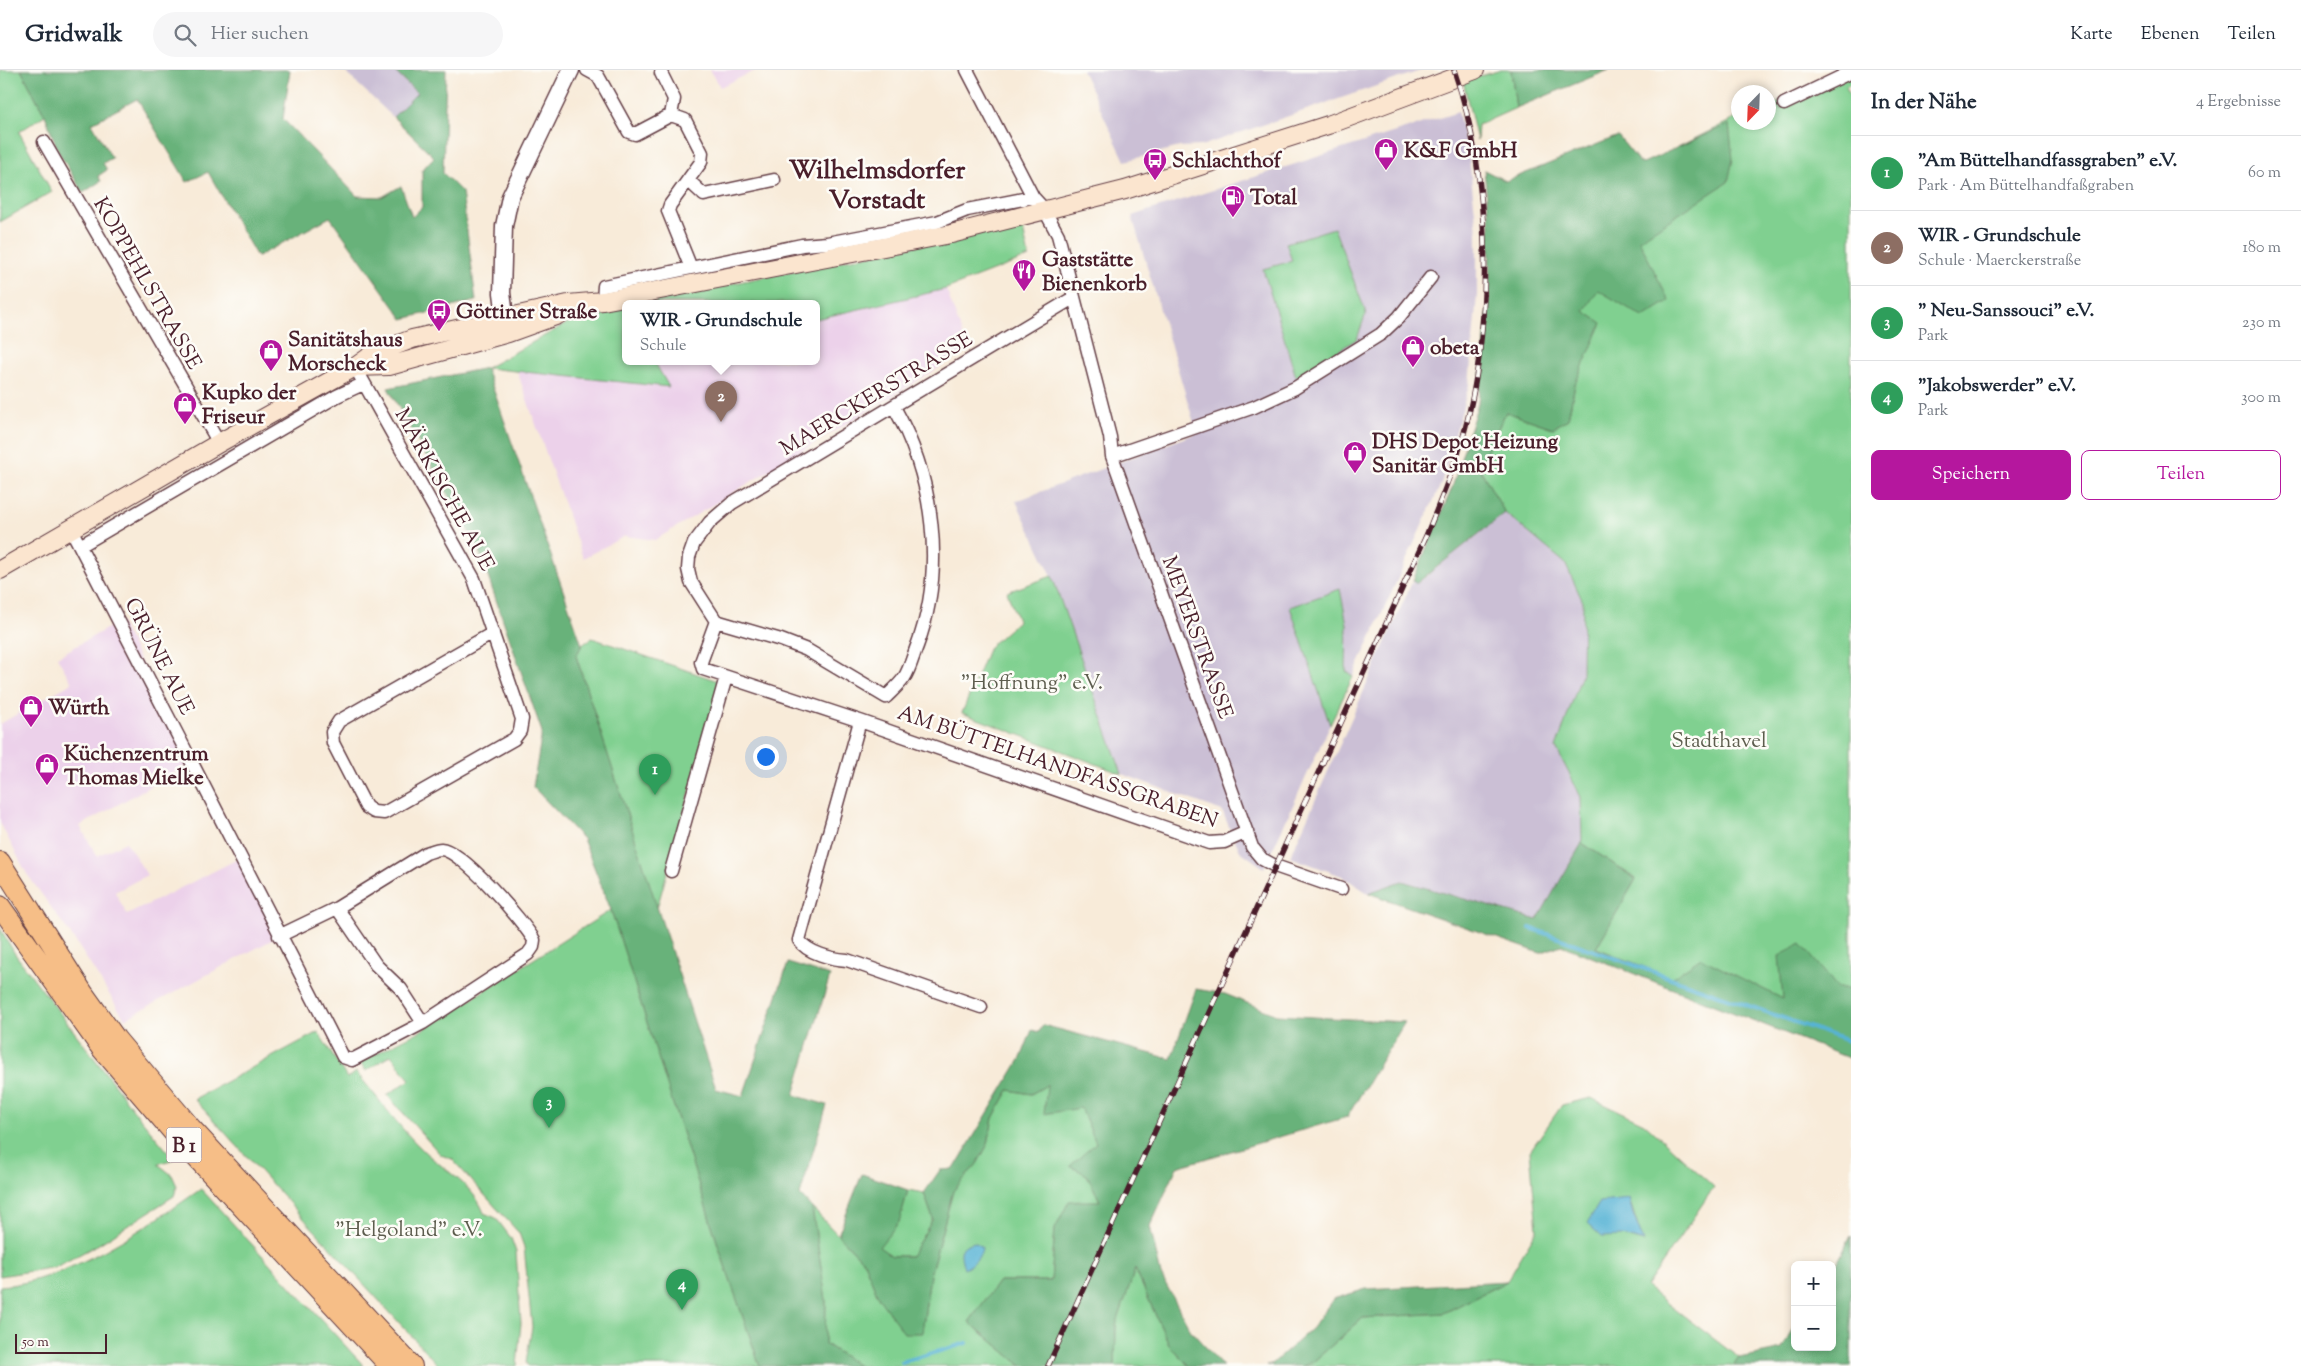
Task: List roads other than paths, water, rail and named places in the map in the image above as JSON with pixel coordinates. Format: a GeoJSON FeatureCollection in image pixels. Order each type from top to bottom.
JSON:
{"type":"FeatureCollection","features":[{"type":"Feature","properties":{"kind":"main road"},"geometry":{"type":"LineString","coordinates":[[354,367],[389,366],[473,343],[506,326],[568,304],[599,302],[700,271],[951,234],[1039,203],[1125,190],[1394,102],[1475,70]]}},
{"type":"Feature","properties":{"kind":"main road"},"geometry":{"type":"LineString","coordinates":[[0,570],[354,367],[373,354],[412,339],[470,325],[506,326]]}},
{"type":"Feature","properties":{"kind":"main road","name":"B 1"},"geometry":{"type":"LineString","coordinates":[[0,862],[83,993],[123,1047],[191,1128],[412,1366]]}},
{"type":"Feature","properties":{"kind":"main road","name":"B 1"},"geometry":{"type":"LineString","coordinates":[[0,906],[102,1049],[180,1140],[390,1366]]}},
{"type":"Feature","properties":{"kind":"street"},"geometry":{"type":"LineString","coordinates":[[506,326],[502,292],[504,226],[510,197],[571,70]]}},
{"type":"Feature","properties":{"kind":"street"},"geometry":{"type":"LineString","coordinates":[[587,70],[603,73],[629,132],[635,134],[671,115],[685,120],[702,153],[701,162],[670,205],[668,211],[700,271]]}},
{"type":"Feature","properties":{"kind":"street"},"geometry":{"type":"LineString","coordinates":[[662,70],[661,73],[674,99],[671,115]]}},
{"type":"Feature","properties":{"kind":"street","name":"MEYERSTRASSE"},"geometry":{"type":"LineString","coordinates":[[967,70],[1039,203],[1058,234],[1110,437],[1112,456],[1247,832]]}},
{"type":"Feature","properties":{"kind":"street"},"geometry":{"type":"LineString","coordinates":[[1784,104],[1851,72]]}},
{"type":"Feature","properties":{"kind":"street","name":"KOPPEHLSTRASSE"},"geometry":{"type":"LineString","coordinates":[[44,142],[219,443]]}},
{"type":"Feature","properties":{"kind":"street"},"geometry":{"type":"LineString","coordinates":[[688,180],[704,195],[774,180]]}},
{"type":"Feature","properties":{"kind":"street"},"geometry":{"type":"LineString","coordinates":[[1112,456],[1254,407],[1295,388],[1381,334],[1399,318],[1431,277]]}},
{"type":"Feature","properties":{"kind":"street","name":"MAERCKERSTRASSE"},"geometry":{"type":"LineString","coordinates":[[716,621],[690,582],[688,569],[694,543],[710,522],[732,503],[1073,298]]}},
{"type":"Feature","properties":{"kind":"street","name":"MÄRKISCHE AUE"},"geometry":{"type":"LineString","coordinates":[[354,367],[474,579],[493,633],[522,719],[520,731],[514,739],[384,813],[374,812],[366,807],[333,743],[332,732],[339,722],[493,633]]}},
{"type":"Feature","properties":{"kind":"street"},"geometry":{"type":"LineString","coordinates":[[80,546],[337,396],[363,384]]}},
{"type":"Feature","properties":{"kind":"street"},"geometry":{"type":"LineString","coordinates":[[716,621],[807,650],[886,697],[905,676],[920,637],[930,592],[934,560],[933,532],[928,501],[909,434],[894,407]]}},
{"type":"Feature","properties":{"kind":"street","name":"GRÜNE AUE"},"geometry":{"type":"LineString","coordinates":[[71,529],[145,668],[279,936],[343,1057],[352,1060],[423,1023],[528,954],[533,947],[534,940],[497,893],[458,858],[441,849],[426,853],[337,908],[279,936]]}},
{"type":"Feature","properties":{"kind":"street","name":"AM BÜTTELHANDFASSGRABEN"},"geometry":{"type":"LineString","coordinates":[[716,621],[701,662],[703,669],[860,721],[1209,843],[1224,842],[1247,832],[1252,847],[1262,859],[1276,866],[1341,889]]}},
{"type":"Feature","properties":{"kind":"street"},"geometry":{"type":"LineString","coordinates":[[671,871],[726,677]]}},
{"type":"Feature","properties":{"kind":"street"},"geometry":{"type":"LineString","coordinates":[[860,721],[798,940],[803,947],[837,960],[847,960],[981,1007]]}},
{"type":"Feature","properties":{"kind":"street"},"geometry":{"type":"LineString","coordinates":[[337,908],[376,965],[401,989],[423,1023]]}},
{"type":"Feature","properties":{"kind":"water"},"geometry":{"type":"Polygon","coordinates":[[[1629,1199],[1644,1242],[1623,1236],[1602,1237],[1587,1223],[1600,1202],[1629,1199]]]}},
{"type":"Feature","properties":{"kind":"water"},"geometry":{"type":"Polygon","coordinates":[[[975,1242],[982,1247],[982,1250],[973,1263],[964,1269],[961,1251],[965,1246],[975,1242]]]}},
{"type":"Feature","properties":{"kind":"waterway"},"geometry":{"type":"LineString","coordinates":[[1530,928],[1851,1042]]}},
{"type":"Feature","properties":{"kind":"waterway"},"geometry":{"type":"LineString","coordinates":[[902,1362],[967,1343]]}},
{"type":"Feature","properties":{"kind":"railway"},"geometry":{"type":"LineString","coordinates":[[1048,1366],[1426,536],[1459,450],[1473,394],[1480,348],[1484,301],[1484,253],[1482,205],[1476,158],[1467,113],[1454,70]]}},
{"type":"Feature","properties":{"kind":"place","name":"K&F GmbH"},"geometry":{"type":"Point","coordinates":[1386,171]}},
{"type":"Feature","properties":{"kind":"place","name":"Schlachthof"},"geometry":{"type":"Point","coordinates":[1155,181]}},
{"type":"Feature","properties":{"kind":"place","name":"Total"},"geometry":{"type":"Point","coordinates":[1233,218]}},
{"type":"Feature","properties":{"kind":"place","name":"Gaststätte Bienenkorb"},"geometry":{"type":"Point","coordinates":[1024,292]}},
{"type":"Feature","properties":{"kind":"place","name":"Göttiner Straße"},"geometry":{"type":"Point","coordinates":[439,332]}},
{"type":"Feature","properties":{"kind":"place","name":"obeta"},"geometry":{"type":"Point","coordinates":[1413,368]}},
{"type":"Feature","properties":{"kind":"place","name":"Sanitätshaus Morscheck"},"geometry":{"type":"Point","coordinates":[271,372]}},
{"type":"Feature","properties":{"kind":"place","name":"WIR - Grundschule"},"geometry":{"type":"Point","coordinates":[721,422]}},
{"type":"Feature","properties":{"kind":"place","name":"Kupko der Friseur"},"geometry":{"type":"Point","coordinates":[185,425]}},
{"type":"Feature","properties":{"kind":"place","name":"DHS Depot Heizung Sanitär GmbH"},"geometry":{"type":"Point","coordinates":[1355,474]}},
{"type":"Feature","properties":{"kind":"place","name":"Würth"},"geometry":{"type":"Point","coordinates":[31,728]}},
{"type":"Feature","properties":{"kind":"place","name":"Küchenzentrum Thomas Mielke"},"geometry":{"type":"Point","coordinates":[47,786]}},
{"type":"Feature","properties":{"kind":"place","name":"\"Am Büttelhandfassgraben\" e.V."},"geometry":{"type":"Point","coordinates":[655,795]}},
{"type":"Feature","properties":{"kind":"place","name":"\" Neu-Sanssouci\" e.V."},"geometry":{"type":"Point","coordinates":[549,1128]}},
{"type":"Feature","properties":{"kind":"place","name":"\"Jakobswerder\" e.V."},"geometry":{"type":"Point","coordinates":[682,1310]}},
{"type":"Feature","properties":{"kind":"district","name":"Wilhelmsdorfer Vorstadt"},"geometry":{"type":"Point","coordinates":[877,184]}},
{"type":"Feature","properties":{"kind":"park label","name":"\"Hoffnung\" e.V."},"geometry":{"type":"Point","coordinates":[1032,682]}},
{"type":"Feature","properties":{"kind":"park label","name":"Stadthavel"},"geometry":{"type":"Point","coordinates":[1719,740]}},
{"type":"Feature","properties":{"kind":"park label","name":"\"Helgoland\" e.V."},"geometry":{"type":"Point","coordinates":[409,1229]}}]}
